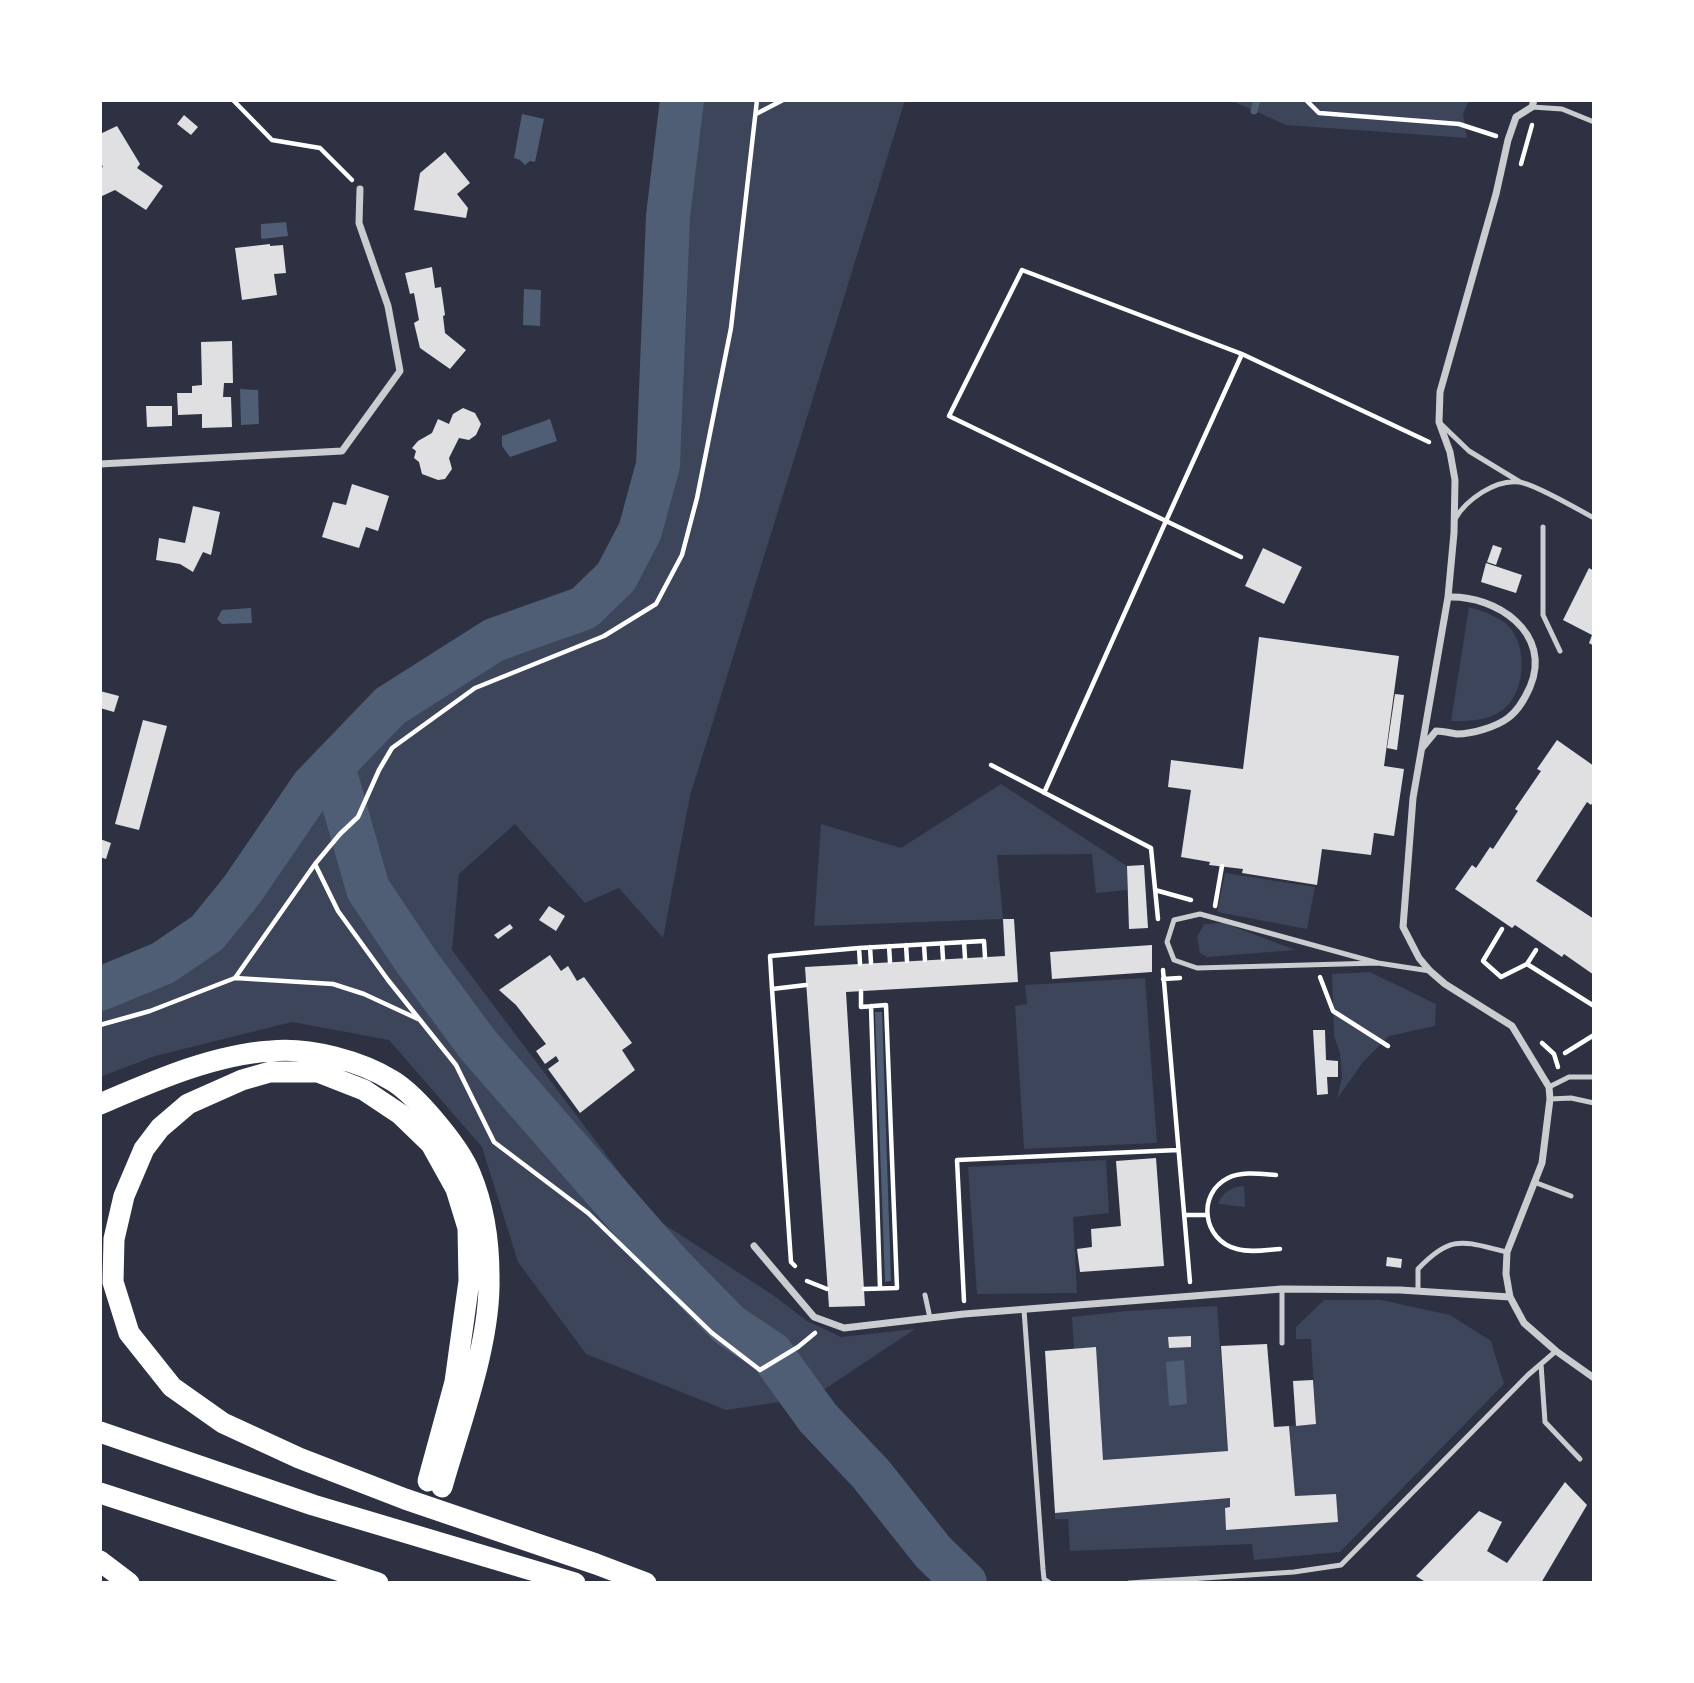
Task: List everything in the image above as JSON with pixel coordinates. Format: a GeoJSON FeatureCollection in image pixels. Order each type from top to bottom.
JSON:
{"type":"FeatureCollection","features":[{"type":"Feature","properties":{"kind":"highway"},"geometry":{"type":"LineString","coordinates":[[100,1104],[213,1061],[272,1050],[320,1053],[354,1063],[394,1081],[427,1112],[454,1144],[470,1171],[485,1219],[490,1279],[484,1335],[435,1484],[456,1382],[469,1281],[468,1228],[456,1189],[431,1144],[400,1114],[364,1090],[318,1072],[270,1073],[242,1080],[188,1104],[160,1128],[144,1150],[124,1196],[114,1239],[113,1282],[129,1333],[172,1387],[223,1423],[299,1458],[405,1499],[646,1583]]}},
{"type":"Feature","properties":{"kind":"highway"},"geometry":{"type":"LineString","coordinates":[[100,1432],[313,1505],[575,1583]]}},
{"type":"Feature","properties":{"kind":"highway"},"geometry":{"type":"LineString","coordinates":[[100,1493],[378,1583]]}},
{"type":"Feature","properties":{"kind":"highway"},"geometry":{"type":"LineString","coordinates":[[100,1561],[129,1583]]}},
{"type":"Feature","properties":{"kind":"street"},"geometry":{"type":"LineString","coordinates":[[1533,103],[1516,117],[1508,140],[1496,194],[1440,392],[1440,422],[1450,452],[1455,480],[1454,520],[1448,597],[1413,797],[1403,927],[1419,958],[1430,971],[1445,984],[1512,1026],[1549,1087],[1542,1163],[1507,1252],[1506,1275],[1510,1297],[1524,1323],[1556,1352],[1594,1378]]}},
{"type":"Feature","properties":{"kind":"street"},"geometry":{"type":"LineString","coordinates":[[100,464],[342,451],[400,371],[388,306],[359,223],[360,189]]}},
{"type":"Feature","properties":{"kind":"street"},"geometry":{"type":"LineString","coordinates":[[1421,748],[1436,732],[1459,734],[1479,730],[1507,719],[1517,710],[1532,682],[1535,663],[1533,648],[1529,635],[1520,623],[1490,605],[1459,596],[1448,597]]}},
{"type":"Feature","properties":{"kind":"street"},"geometry":{"type":"LineString","coordinates":[[754,1246],[814,1317],[844,1328],[964,1314],[1282,1289],[1510,1297]]}},
{"type":"Feature","properties":{"kind":"lane"},"geometry":{"type":"LineString","coordinates":[[1533,103],[1562,109],[1594,122]]}},
{"type":"Feature","properties":{"kind":"lane"},"geometry":{"type":"LineString","coordinates":[[1440,422],[1469,451],[1520,482],[1594,518]]}},
{"type":"Feature","properties":{"kind":"lane"},"geometry":{"type":"LineString","coordinates":[[1454,520],[1461,508],[1482,493],[1500,485],[1520,482]]}},
{"type":"Feature","properties":{"kind":"lane"},"geometry":{"type":"LineString","coordinates":[[1543,527],[1543,615],[1560,651]]}},
{"type":"Feature","properties":{"kind":"lane"},"geometry":{"type":"LineString","coordinates":[[1378,963],[1197,968],[1174,960],[1167,942],[1174,920],[1200,914],[1378,963],[1430,971]]}},
{"type":"Feature","properties":{"kind":"lane"},"geometry":{"type":"LineString","coordinates":[[1549,1087],[1569,1077],[1594,1077]]}},
{"type":"Feature","properties":{"kind":"lane"},"geometry":{"type":"LineString","coordinates":[[1550,1099],[1571,1098],[1594,1103]]}},
{"type":"Feature","properties":{"kind":"lane"},"geometry":{"type":"LineString","coordinates":[[1534,1182],[1571,1196]]}},
{"type":"Feature","properties":{"kind":"lane"},"geometry":{"type":"LineString","coordinates":[[1418,1292],[1418,1269],[1431,1255],[1450,1243],[1466,1242],[1507,1252]]}},
{"type":"Feature","properties":{"kind":"lane"},"geometry":{"type":"LineString","coordinates":[[1282,1289],[1282,1343]]}},
{"type":"Feature","properties":{"kind":"lane"},"geometry":{"type":"LineString","coordinates":[[925,1295],[930,1318]]}},
{"type":"Feature","properties":{"kind":"lane"},"geometry":{"type":"LineString","coordinates":[[1024,1310],[1042,1569],[1044,1578],[1050,1583]]}},
{"type":"Feature","properties":{"kind":"lane"},"geometry":{"type":"LineString","coordinates":[[1129,1583],[1294,1572],[1340,1565],[1528,1375],[1556,1352]]}},
{"type":"Feature","properties":{"kind":"lane"},"geometry":{"type":"LineString","coordinates":[[1541,1364],[1545,1422],[1580,1459]]}},
{"type":"Feature","properties":{"kind":"path"},"geometry":{"type":"LineString","coordinates":[[233,100],[272,140],[320,148],[360,189]]}},
{"type":"Feature","properties":{"kind":"path"},"geometry":{"type":"LineString","coordinates":[[235,978],[315,864],[358,817],[392,748],[475,688],[604,636],[656,604],[682,555],[697,498],[731,328],[757,100]]}},
{"type":"Feature","properties":{"kind":"path"},"geometry":{"type":"LineString","coordinates":[[755,115],[783,100]]}},
{"type":"Feature","properties":{"kind":"path"},"geometry":{"type":"LineString","coordinates":[[1306,100],[1319,113],[1458,124],[1508,140]]}},
{"type":"Feature","properties":{"kind":"path"},"geometry":{"type":"LineString","coordinates":[[1241,557],[949,415],[1022,270],[1242,354],[1450,452]]}},
{"type":"Feature","properties":{"kind":"path"},"geometry":{"type":"LineString","coordinates":[[1044,793],[1242,354]]}},
{"type":"Feature","properties":{"kind":"path"},"geometry":{"type":"LineString","coordinates":[[991,765],[1151,848],[1158,928]]}},
{"type":"Feature","properties":{"kind":"path"},"geometry":{"type":"LineString","coordinates":[[315,864],[338,911],[388,980],[456,1065],[494,1142],[588,1213],[712,1333],[760,1370],[801,1344]]}},
{"type":"Feature","properties":{"kind":"path"},"geometry":{"type":"LineString","coordinates":[[1155,890],[1215,907],[1222,866]]}},
{"type":"Feature","properties":{"kind":"path"},"geometry":{"type":"LineString","coordinates":[[1502,929],[1483,961],[1500,977],[1527,964],[1536,950]]}},
{"type":"Feature","properties":{"kind":"path"},"geometry":{"type":"LineString","coordinates":[[827,1289],[808,1283],[792,1262],[770,956],[984,941],[985,957]]}},
{"type":"Feature","properties":{"kind":"path"},"geometry":{"type":"LineString","coordinates":[[964,942],[965,958]]}},
{"type":"Feature","properties":{"kind":"path"},"geometry":{"type":"LineString","coordinates":[[942,943],[943,959]]}},
{"type":"Feature","properties":{"kind":"path"},"geometry":{"type":"LineString","coordinates":[[924,944],[925,960]]}},
{"type":"Feature","properties":{"kind":"path"},"geometry":{"type":"LineString","coordinates":[[906,945],[907,961]]}},
{"type":"Feature","properties":{"kind":"path"},"geometry":{"type":"LineString","coordinates":[[889,946],[890,962]]}},
{"type":"Feature","properties":{"kind":"path"},"geometry":{"type":"LineString","coordinates":[[870,947],[871,963]]}},
{"type":"Feature","properties":{"kind":"path"},"geometry":{"type":"LineString","coordinates":[[859,948],[860,964]]}},
{"type":"Feature","properties":{"kind":"path"},"geometry":{"type":"LineString","coordinates":[[1527,964],[1594,1006]]}},
{"type":"Feature","properties":{"kind":"path"},"geometry":{"type":"LineString","coordinates":[[1162,966],[1191,1296]]}},
{"type":"Feature","properties":{"kind":"path"},"geometry":{"type":"LineString","coordinates":[[1319,974],[1332,1011],[1388,1046]]}},
{"type":"Feature","properties":{"kind":"path"},"geometry":{"type":"LineString","coordinates":[[100,1025],[150,1011],[235,978],[333,984],[364,994],[419,1019]]}},
{"type":"Feature","properties":{"kind":"path"},"geometry":{"type":"LineString","coordinates":[[1163,979],[1189,978]]}},
{"type":"Feature","properties":{"kind":"path"},"geometry":{"type":"LineString","coordinates":[[772,989],[806,985]]}},
{"type":"Feature","properties":{"kind":"path"},"geometry":{"type":"LineString","coordinates":[[861,991],[861,1007],[886,1005],[897,1288],[864,1289]]}},
{"type":"Feature","properties":{"kind":"path"},"geometry":{"type":"LineString","coordinates":[[871,1006],[880,1288]]}},
{"type":"Feature","properties":{"kind":"path"},"geometry":{"type":"LineString","coordinates":[[1565,1053],[1594,1035]]}},
{"type":"Feature","properties":{"kind":"path"},"geometry":{"type":"LineString","coordinates":[[1535,1036],[1554,1054]]}},
{"type":"Feature","properties":{"kind":"path"},"geometry":{"type":"LineString","coordinates":[[964,1314],[957,1160],[1178,1150]]}},
{"type":"Feature","properties":{"kind":"path"},"geometry":{"type":"LineString","coordinates":[[1276,1174],[1237,1175],[1228,1178],[1211,1194],[1207,1215],[1212,1231],[1226,1245],[1241,1250],[1280,1250]]}},
{"type":"Feature","properties":{"kind":"path"},"geometry":{"type":"LineString","coordinates":[[1184,1215],[1207,1215]]}},
{"type":"Feature","properties":{"kind":"shaded area"},"geometry":{"type":"Polygon","coordinates":[[[682,100],[905,100],[690,796],[663,938],[619,888],[585,903],[515,824],[459,874],[452,950],[653,1217],[773,1295],[807,1321],[841,1337],[915,1329],[813,1397],[726,1410],[586,1354],[518,1262],[482,1147],[389,1040],[292,1022],[155,1056],[100,1077],[100,989],[163,963],[207,933],[242,890],[313,786],[390,706],[494,640],[584,608],[616,577],[640,531],[658,465],[668,216],[682,100]]]}},
{"type":"Feature","properties":{"kind":"shaded area"},"geometry":{"type":"Polygon","coordinates":[[[1230,100],[1469,100],[1463,114],[1467,138],[1286,125],[1230,100]]]}},
{"type":"Feature","properties":{"kind":"shaded area"},"geometry":{"type":"Polygon","coordinates":[[[522,114],[544,119],[535,162],[530,161],[525,165],[514,158],[522,114]]]}},
{"type":"Feature","properties":{"kind":"shaded area"},"geometry":{"type":"Polygon","coordinates":[[[286,222],[288,236],[262,239],[261,224],[286,222]]]}},
{"type":"Feature","properties":{"kind":"shaded area"},"geometry":{"type":"Polygon","coordinates":[[[524,289],[541,290],[540,326],[523,325],[524,289]]]}},
{"type":"Feature","properties":{"kind":"shaded area"},"geometry":{"type":"Polygon","coordinates":[[[240,389],[258,390],[259,424],[241,425],[240,389]]]}},
{"type":"Feature","properties":{"kind":"shaded area"},"geometry":{"type":"Polygon","coordinates":[[[550,419],[557,441],[510,457],[502,446],[502,436],[550,419]]]}},
{"type":"Feature","properties":{"kind":"shaded area"},"geometry":{"type":"Polygon","coordinates":[[[1469,607],[1496,617],[1513,631],[1518,643],[1522,671],[1519,685],[1505,708],[1484,718],[1451,721],[1469,607]]]}},
{"type":"Feature","properties":{"kind":"shaded area"},"geometry":{"type":"Polygon","coordinates":[[[251,608],[252,623],[222,624],[217,619],[222,610],[251,608]]]}},
{"type":"Feature","properties":{"kind":"shaded area"},"geometry":{"type":"Polygon","coordinates":[[[1001,784],[1127,866],[1127,890],[1096,893],[1092,854],[997,855],[1003,919],[814,926],[821,824],[901,848],[1001,784]]]}},
{"type":"Feature","properties":{"kind":"shaded area"},"geometry":{"type":"Polygon","coordinates":[[[1225,873],[1315,887],[1307,929],[1217,912],[1225,873]]]}},
{"type":"Feature","properties":{"kind":"shaded area"},"geometry":{"type":"Polygon","coordinates":[[[1224,923],[1295,950],[1207,957],[1200,953],[1197,937],[1204,924],[1224,923]]]}},
{"type":"Feature","properties":{"kind":"shaded area"},"geometry":{"type":"Polygon","coordinates":[[[1370,972],[1436,1004],[1435,1026],[1389,1036],[1363,1062],[1337,1099],[1342,1077],[1340,1053],[1334,1036],[1332,974],[1370,972]]]}},
{"type":"Feature","properties":{"kind":"shaded area"},"geometry":{"type":"Polygon","coordinates":[[[1145,978],[1157,1143],[1024,1149],[1015,1006],[1027,1004],[1025,985],[1145,978]]]}},
{"type":"Feature","properties":{"kind":"shaded area"},"geometry":{"type":"Polygon","coordinates":[[[875,1012],[882,1012],[891,1281],[885,1282],[875,1012]]]}},
{"type":"Feature","properties":{"kind":"shaded area"},"geometry":{"type":"Polygon","coordinates":[[[1106,1160],[1109,1213],[1073,1217],[1077,1293],[977,1294],[968,1167],[1106,1160]]]}},
{"type":"Feature","properties":{"kind":"shaded area"},"geometry":{"type":"Polygon","coordinates":[[[1244,1186],[1245,1207],[1218,1204],[1228,1191],[1244,1186]]]}},
{"type":"Feature","properties":{"kind":"shaded area"},"geometry":{"type":"Polygon","coordinates":[[[1324,1300],[1381,1300],[1450,1315],[1491,1341],[1504,1384],[1340,1552],[1254,1560],[1252,1544],[1070,1551],[1068,1519],[1055,1519],[1055,1513],[1230,1498],[1230,1507],[1225,1508],[1226,1530],[1338,1522],[1335,1494],[1295,1496],[1289,1426],[1316,1424],[1311,1339],[1296,1339],[1296,1327],[1324,1300]]]}},
{"type":"Feature","properties":{"kind":"shaded area"},"geometry":{"type":"Polygon","coordinates":[[[1217,1306],[1228,1451],[1103,1460],[1096,1348],[1074,1349],[1072,1317],[1217,1306]]]}},
{"type":"Feature","properties":{"kind":"shaded area"},"geometry":{"type":"Polygon","coordinates":[[[1184,1360],[1187,1404],[1169,1406],[1166,1362],[1184,1360]]]}},
{"type":"Feature","properties":{"kind":"building"},"geometry":{"type":"Polygon","coordinates":[[[184,115],[198,127],[191,135],[177,124],[184,115]]]}},
{"type":"Feature","properties":{"kind":"building"},"geometry":{"type":"Polygon","coordinates":[[[117,126],[140,164],[137,168],[163,186],[146,210],[115,190],[100,197],[100,168],[103,167],[100,161],[100,134],[117,126]]]}},
{"type":"Feature","properties":{"kind":"building"},"geometry":{"type":"Polygon","coordinates":[[[445,152],[470,183],[457,194],[468,208],[466,218],[414,210],[420,173],[445,152]]]}},
{"type":"Feature","properties":{"kind":"building"},"geometry":{"type":"Polygon","coordinates":[[[283,245],[286,273],[274,274],[277,295],[242,300],[235,248],[283,245]]]}},
{"type":"Feature","properties":{"kind":"building"},"geometry":{"type":"Polygon","coordinates":[[[432,267],[435,288],[441,287],[445,333],[466,350],[450,369],[420,348],[414,323],[419,320],[414,293],[410,294],[405,273],[432,267]]]}},
{"type":"Feature","properties":{"kind":"building"},"geometry":{"type":"Polygon","coordinates":[[[232,341],[233,383],[224,383],[223,397],[231,397],[232,427],[202,428],[202,414],[178,415],[177,393],[192,393],[192,386],[202,385],[201,342],[232,341]]]}},
{"type":"Feature","properties":{"kind":"building"},"geometry":{"type":"Polygon","coordinates":[[[146,406],[172,406],[172,426],[147,427],[146,406]]]}},
{"type":"Feature","properties":{"kind":"building"},"geometry":{"type":"Polygon","coordinates":[[[463,408],[475,413],[481,424],[476,435],[469,440],[459,438],[449,458],[452,469],[445,479],[438,480],[422,474],[419,462],[414,458],[416,451],[412,448],[432,433],[438,419],[449,424],[453,414],[463,408]]]}},
{"type":"Feature","properties":{"kind":"building"},"geometry":{"type":"Polygon","coordinates":[[[352,484],[389,496],[378,531],[366,527],[359,548],[322,537],[333,502],[346,505],[352,484]]]}},
{"type":"Feature","properties":{"kind":"building"},"geometry":{"type":"Polygon","coordinates":[[[193,506],[220,512],[211,555],[203,552],[193,572],[180,564],[156,560],[159,538],[185,543],[193,506]]]}},
{"type":"Feature","properties":{"kind":"building"},"geometry":{"type":"Polygon","coordinates":[[[1493,545],[1502,548],[1496,565],[1487,562],[1493,545]]]}},
{"type":"Feature","properties":{"kind":"building"},"geometry":{"type":"Polygon","coordinates":[[[1263,548],[1302,567],[1284,604],[1245,586],[1263,548]]]}},
{"type":"Feature","properties":{"kind":"building"},"geometry":{"type":"Polygon","coordinates":[[[1486,563],[1522,575],[1516,593],[1481,582],[1486,563]]]}},
{"type":"Feature","properties":{"kind":"building"},"geometry":{"type":"Polygon","coordinates":[[[1589,568],[1594,571],[1594,646],[1589,643],[1592,635],[1563,620],[1589,568]]]}},
{"type":"Feature","properties":{"kind":"building"},"geometry":{"type":"Polygon","coordinates":[[[1259,637],[1399,656],[1384,766],[1404,769],[1394,836],[1374,833],[1371,855],[1322,849],[1317,885],[1242,873],[1243,869],[1209,865],[1210,862],[1181,857],[1191,790],[1168,787],[1171,760],[1243,769],[1259,637]]]}},
{"type":"Feature","properties":{"kind":"building"},"geometry":{"type":"Polygon","coordinates":[[[100,691],[119,696],[114,712],[100,708],[100,691]]]}},
{"type":"Feature","properties":{"kind":"building"},"geometry":{"type":"Polygon","coordinates":[[[1395,694],[1404,695],[1397,750],[1387,748],[1395,694]]]}},
{"type":"Feature","properties":{"kind":"building"},"geometry":{"type":"Polygon","coordinates":[[[143,720],[167,726],[139,830],[115,824],[143,720]]]}},
{"type":"Feature","properties":{"kind":"building"},"geometry":{"type":"Polygon","coordinates":[[[1557,740],[1594,766],[1594,800],[1591,805],[1587,802],[1536,881],[1594,919],[1594,975],[1515,925],[1512,928],[1455,889],[1472,865],[1476,868],[1490,847],[1493,849],[1518,811],[1515,809],[1541,771],[1537,769],[1557,740]]]}},
{"type":"Feature","properties":{"kind":"building"},"geometry":{"type":"Polygon","coordinates":[[[100,839],[111,843],[106,859],[100,857],[100,839]]]}},
{"type":"Feature","properties":{"kind":"building"},"geometry":{"type":"Polygon","coordinates":[[[1144,865],[1148,928],[1129,929],[1127,866],[1144,865]]]}},
{"type":"Feature","properties":{"kind":"building"},"geometry":{"type":"Polygon","coordinates":[[[549,906],[565,916],[556,931],[539,920],[549,906]]]}},
{"type":"Feature","properties":{"kind":"building"},"geometry":{"type":"Polygon","coordinates":[[[1003,919],[1014,919],[1018,982],[846,992],[865,1306],[829,1307],[805,967],[1005,956],[1003,919]]]}},
{"type":"Feature","properties":{"kind":"building"},"geometry":{"type":"Polygon","coordinates":[[[510,924],[513,928],[498,939],[494,935],[510,924]]]}},
{"type":"Feature","properties":{"kind":"building"},"geometry":{"type":"Polygon","coordinates":[[[1152,945],[1152,972],[1052,979],[1050,952],[1152,945]]]}},
{"type":"Feature","properties":{"kind":"building"},"geometry":{"type":"Polygon","coordinates":[[[550,955],[561,971],[568,966],[577,981],[584,977],[632,1043],[622,1050],[635,1070],[580,1113],[548,1069],[559,1061],[556,1056],[545,1064],[536,1051],[546,1044],[516,1005],[499,990],[550,955]]]}},
{"type":"Feature","properties":{"kind":"building"},"geometry":{"type":"Polygon","coordinates":[[[1313,1030],[1325,1030],[1326,1060],[1338,1061],[1338,1077],[1327,1077],[1328,1094],[1317,1095],[1313,1030]]]}},
{"type":"Feature","properties":{"kind":"building"},"geometry":{"type":"Polygon","coordinates":[[[1156,1158],[1164,1266],[1080,1272],[1077,1249],[1092,1247],[1091,1229],[1121,1226],[1116,1161],[1156,1158]]]}},
{"type":"Feature","properties":{"kind":"building"},"geometry":{"type":"Polygon","coordinates":[[[1387,1257],[1402,1259],[1401,1268],[1386,1266],[1387,1257]]]}},
{"type":"Feature","properties":{"kind":"building"},"geometry":{"type":"Polygon","coordinates":[[[1191,1336],[1191,1347],[1169,1348],[1168,1337],[1191,1336]]]}},
{"type":"Feature","properties":{"kind":"building"},"geometry":{"type":"Polygon","coordinates":[[[1267,1344],[1274,1427],[1289,1426],[1295,1496],[1336,1494],[1338,1522],[1226,1530],[1225,1508],[1230,1507],[1230,1498],[1055,1513],[1045,1351],[1096,1347],[1103,1460],[1228,1451],[1221,1346],[1267,1344]]]}},
{"type":"Feature","properties":{"kind":"building"},"geometry":{"type":"Polygon","coordinates":[[[1313,1380],[1316,1424],[1296,1426],[1293,1381],[1313,1380]]]}},
{"type":"Feature","properties":{"kind":"building"},"geometry":{"type":"Polygon","coordinates":[[[1565,1482],[1587,1505],[1541,1583],[1427,1583],[1416,1576],[1479,1511],[1502,1522],[1487,1551],[1507,1563],[1565,1482]]]}},
{"type":"Feature","properties":{"kind":"waterway"},"geometry":{"type":"LineString","coordinates":[[100,989],[163,963],[207,933],[242,890],[313,786],[390,706],[494,640],[584,608],[616,577],[640,531],[658,465],[668,216],[682,100]]}},
{"type":"Feature","properties":{"kind":"waterway"},"geometry":{"type":"LineString","coordinates":[[1254,111],[1257,100]]}},
{"type":"Feature","properties":{"kind":"waterway"},"geometry":{"type":"LineString","coordinates":[[333,766],[368,889],[416,961],[478,1045],[671,1266],[729,1325],[771,1353],[818,1418],[871,1474],[933,1552],[965,1583]]}}]}
